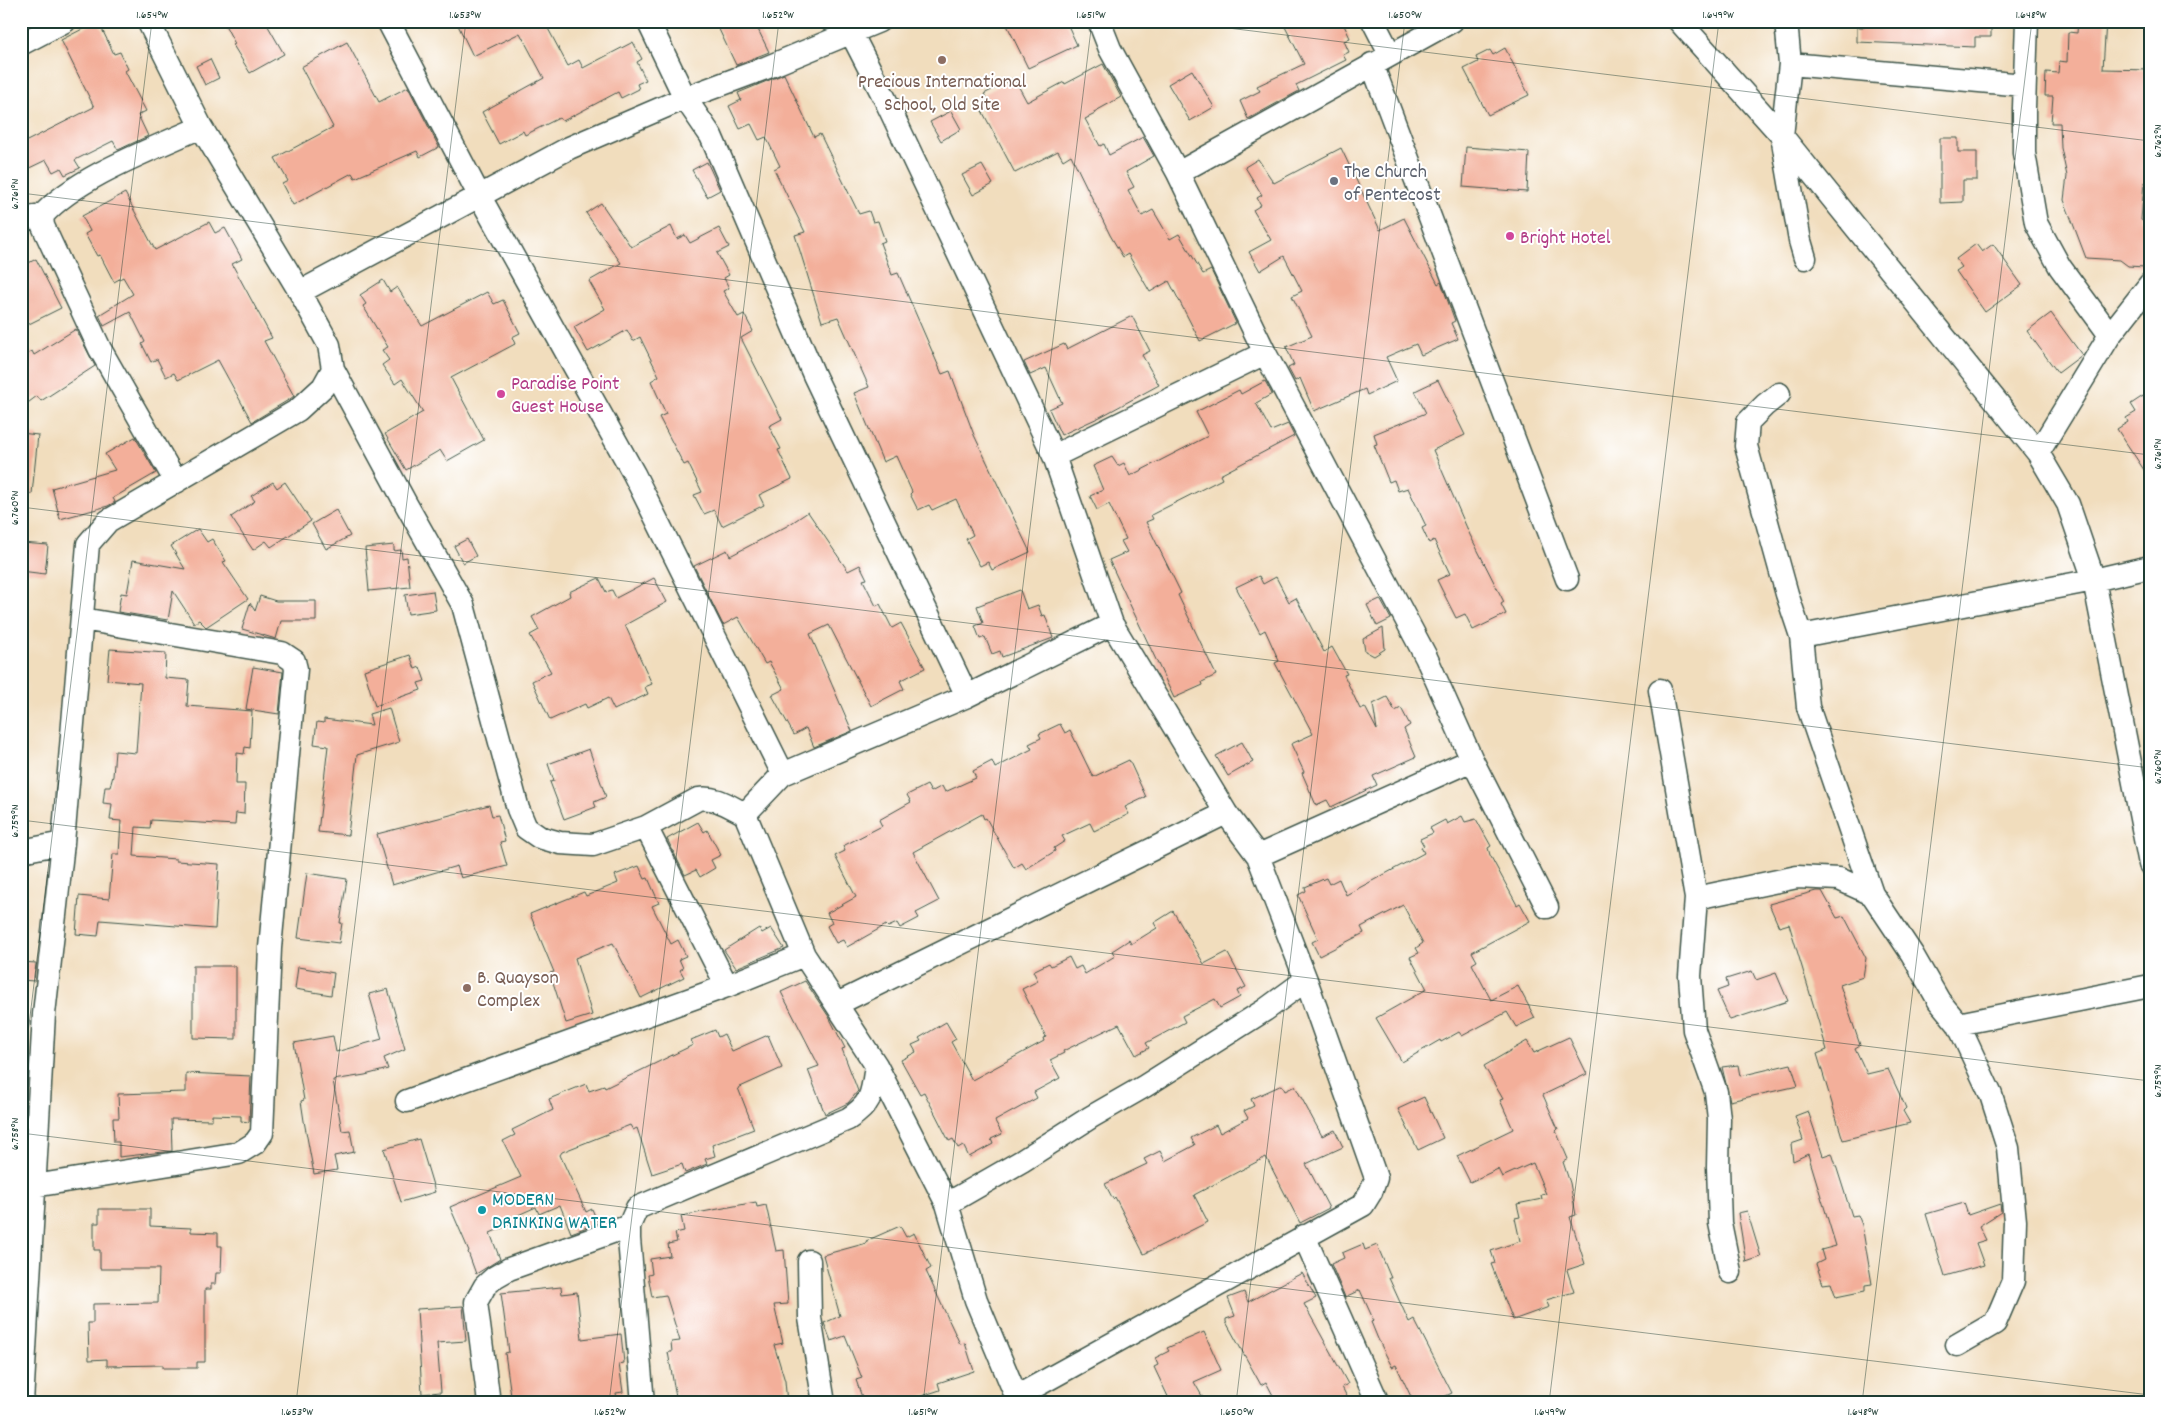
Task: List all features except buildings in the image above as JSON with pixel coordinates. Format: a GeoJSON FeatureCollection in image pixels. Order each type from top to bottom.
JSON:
{"type":"FeatureCollection","features":[{"type":"Feature","properties":{"kind":"street"},"geometry":{"type":"LineString","coordinates":[[21,44],[64,21]]}},
{"type":"Feature","properties":{"kind":"street"},"geometry":{"type":"LineString","coordinates":[[148,21],[201,127],[300,292],[329,345],[333,369],[463,605],[518,809],[526,828],[539,837],[560,843],[593,845],[646,827],[698,800],[706,798],[717,800],[745,814],[804,955],[876,1065],[947,1204],[976,1300],[1017,1400],[1304,1236],[1364,1205],[1376,1178],[1306,980],[1258,856],[1226,813],[1112,624],[1054,456],[885,99],[848,28]]}},
{"type":"Feature","properties":{"kind":"street"},"geometry":{"type":"LineString","coordinates":[[388,21],[479,195],[634,474],[783,774]]}},
{"type":"Feature","properties":{"kind":"street"},"geometry":{"type":"LineString","coordinates":[[648,21],[685,98],[711,136],[814,375],[967,696]]}},
{"type":"Feature","properties":{"kind":"street"},"geometry":{"type":"LineString","coordinates":[[300,292],[569,148],[848,28],[879,21]]}},
{"type":"Feature","properties":{"kind":"street"},"geometry":{"type":"LineString","coordinates":[[1099,21],[1110,49],[1178,172],[1265,353],[1426,657],[1472,760],[1547,907]]}},
{"type":"Feature","properties":{"kind":"street"},"geometry":{"type":"LineString","coordinates":[[1373,21],[1381,59],[1568,579]]}},
{"type":"Feature","properties":{"kind":"street"},"geometry":{"type":"LineString","coordinates":[[1178,172],[1452,21]]}},
{"type":"Feature","properties":{"kind":"street"},"geometry":{"type":"LineString","coordinates":[[1679,21],[1782,136],[2038,453],[2068,504],[2094,580],[2150,864]]}},
{"type":"Feature","properties":{"kind":"street"},"geometry":{"type":"LineString","coordinates":[[1786,21],[1790,64],[1782,136],[1800,241],[1805,258]]}},
{"type":"Feature","properties":{"kind":"street"},"geometry":{"type":"LineString","coordinates":[[2028,21],[2024,85],[2024,153],[2036,223],[2060,267],[2110,336]]}},
{"type":"Feature","properties":{"kind":"street"},"geometry":{"type":"LineString","coordinates":[[1790,64],[2024,85]]}},
{"type":"Feature","properties":{"kind":"street"},"geometry":{"type":"LineString","coordinates":[[176,482],[100,349],[43,226],[32,217],[114,166],[201,127]]}},
{"type":"Feature","properties":{"kind":"street"},"geometry":{"type":"LineString","coordinates":[[2038,453],[2110,336],[2150,284]]}},
{"type":"Feature","properties":{"kind":"street"},"geometry":{"type":"LineString","coordinates":[[1054,456],[1265,353]]}},
{"type":"Feature","properties":{"kind":"street"},"geometry":{"type":"LineString","coordinates":[[22,1403],[24,1334],[44,1014],[63,844],[88,544],[108,521],[298,410],[323,387],[333,369]]}},
{"type":"Feature","properties":{"kind":"street"},"geometry":{"type":"LineString","coordinates":[[1779,394],[1748,422],[1746,446],[1787,594],[1801,636],[1808,707],[1872,894],[1912,954],[1939,1001],[1958,1024],[1991,1095],[2008,1148],[2015,1221],[2012,1282],[1994,1323],[1957,1345]]}},
{"type":"Feature","properties":{"kind":"street"},"geometry":{"type":"LineString","coordinates":[[1801,636],[2094,580],[2150,567]]}},
{"type":"Feature","properties":{"kind":"street"},"geometry":{"type":"LineString","coordinates":[[34,1186],[239,1153],[255,1143],[262,1133],[270,948],[296,669],[294,661],[282,653],[82,619]]}},
{"type":"Feature","properties":{"kind":"street"},"geometry":{"type":"LineString","coordinates":[[745,814],[783,774],[967,696],[1112,624]]}},
{"type":"Feature","properties":{"kind":"street"},"geometry":{"type":"LineString","coordinates":[[1660,690],[1696,898],[1690,976],[1694,1030],[1716,1092],[1719,1118],[1720,1223],[1730,1272]]}},
{"type":"Feature","properties":{"kind":"street"},"geometry":{"type":"LineString","coordinates":[[1258,856],[1472,760]]}},
{"type":"Feature","properties":{"kind":"street"},"geometry":{"type":"LineString","coordinates":[[837,1004],[1226,813]]}},
{"type":"Feature","properties":{"kind":"street"},"geometry":{"type":"LineString","coordinates":[[646,827],[727,986]]}},
{"type":"Feature","properties":{"kind":"street"},"geometry":{"type":"LineString","coordinates":[[21,851],[63,844]]}},
{"type":"Feature","properties":{"kind":"street"},"geometry":{"type":"LineString","coordinates":[[1696,898],[1798,877],[1839,879],[1872,894]]}},
{"type":"Feature","properties":{"kind":"street"},"geometry":{"type":"LineString","coordinates":[[407,1101],[727,986],[804,955]]}},
{"type":"Feature","properties":{"kind":"street"},"geometry":{"type":"LineString","coordinates":[[947,1204],[1145,1086],[1265,1010],[1306,980]]}},
{"type":"Feature","properties":{"kind":"street"},"geometry":{"type":"LineString","coordinates":[[1958,1024],[2150,986]]}},
{"type":"Feature","properties":{"kind":"street"},"geometry":{"type":"LineString","coordinates":[[643,1403],[629,1226],[637,1208],[848,1119],[863,1110],[870,1100],[876,1065]]}},
{"type":"Feature","properties":{"kind":"street"},"geometry":{"type":"LineString","coordinates":[[489,1403],[476,1302],[485,1286],[495,1277],[509,1269],[629,1226]]}},
{"type":"Feature","properties":{"kind":"street"},"geometry":{"type":"LineString","coordinates":[[1304,1236],[1378,1403]]}},
{"type":"Feature","properties":{"kind":"street"},"geometry":{"type":"LineString","coordinates":[[809,1261],[810,1318],[824,1403]]}},
{"type":"Feature","properties":{"kind":"place","name":"Precious International School, Old Site"},"geometry":{"type":"Point","coordinates":[942,60]}},
{"type":"Feature","properties":{"kind":"place","name":"The Church of Pentecost"},"geometry":{"type":"Point","coordinates":[1334,181]}},
{"type":"Feature","properties":{"kind":"place","name":"Bright Hotel"},"geometry":{"type":"Point","coordinates":[1510,236]}},
{"type":"Feature","properties":{"kind":"place","name":"Paradise Point Guest House"},"geometry":{"type":"Point","coordinates":[501,394]}},
{"type":"Feature","properties":{"kind":"place","name":"B. Quayson Complex"},"geometry":{"type":"Point","coordinates":[467,988]}},
{"type":"Feature","properties":{"kind":"place","name":"MODERN DRINKING WATER"},"geometry":{"type":"Point","coordinates":[482,1210]}}]}
